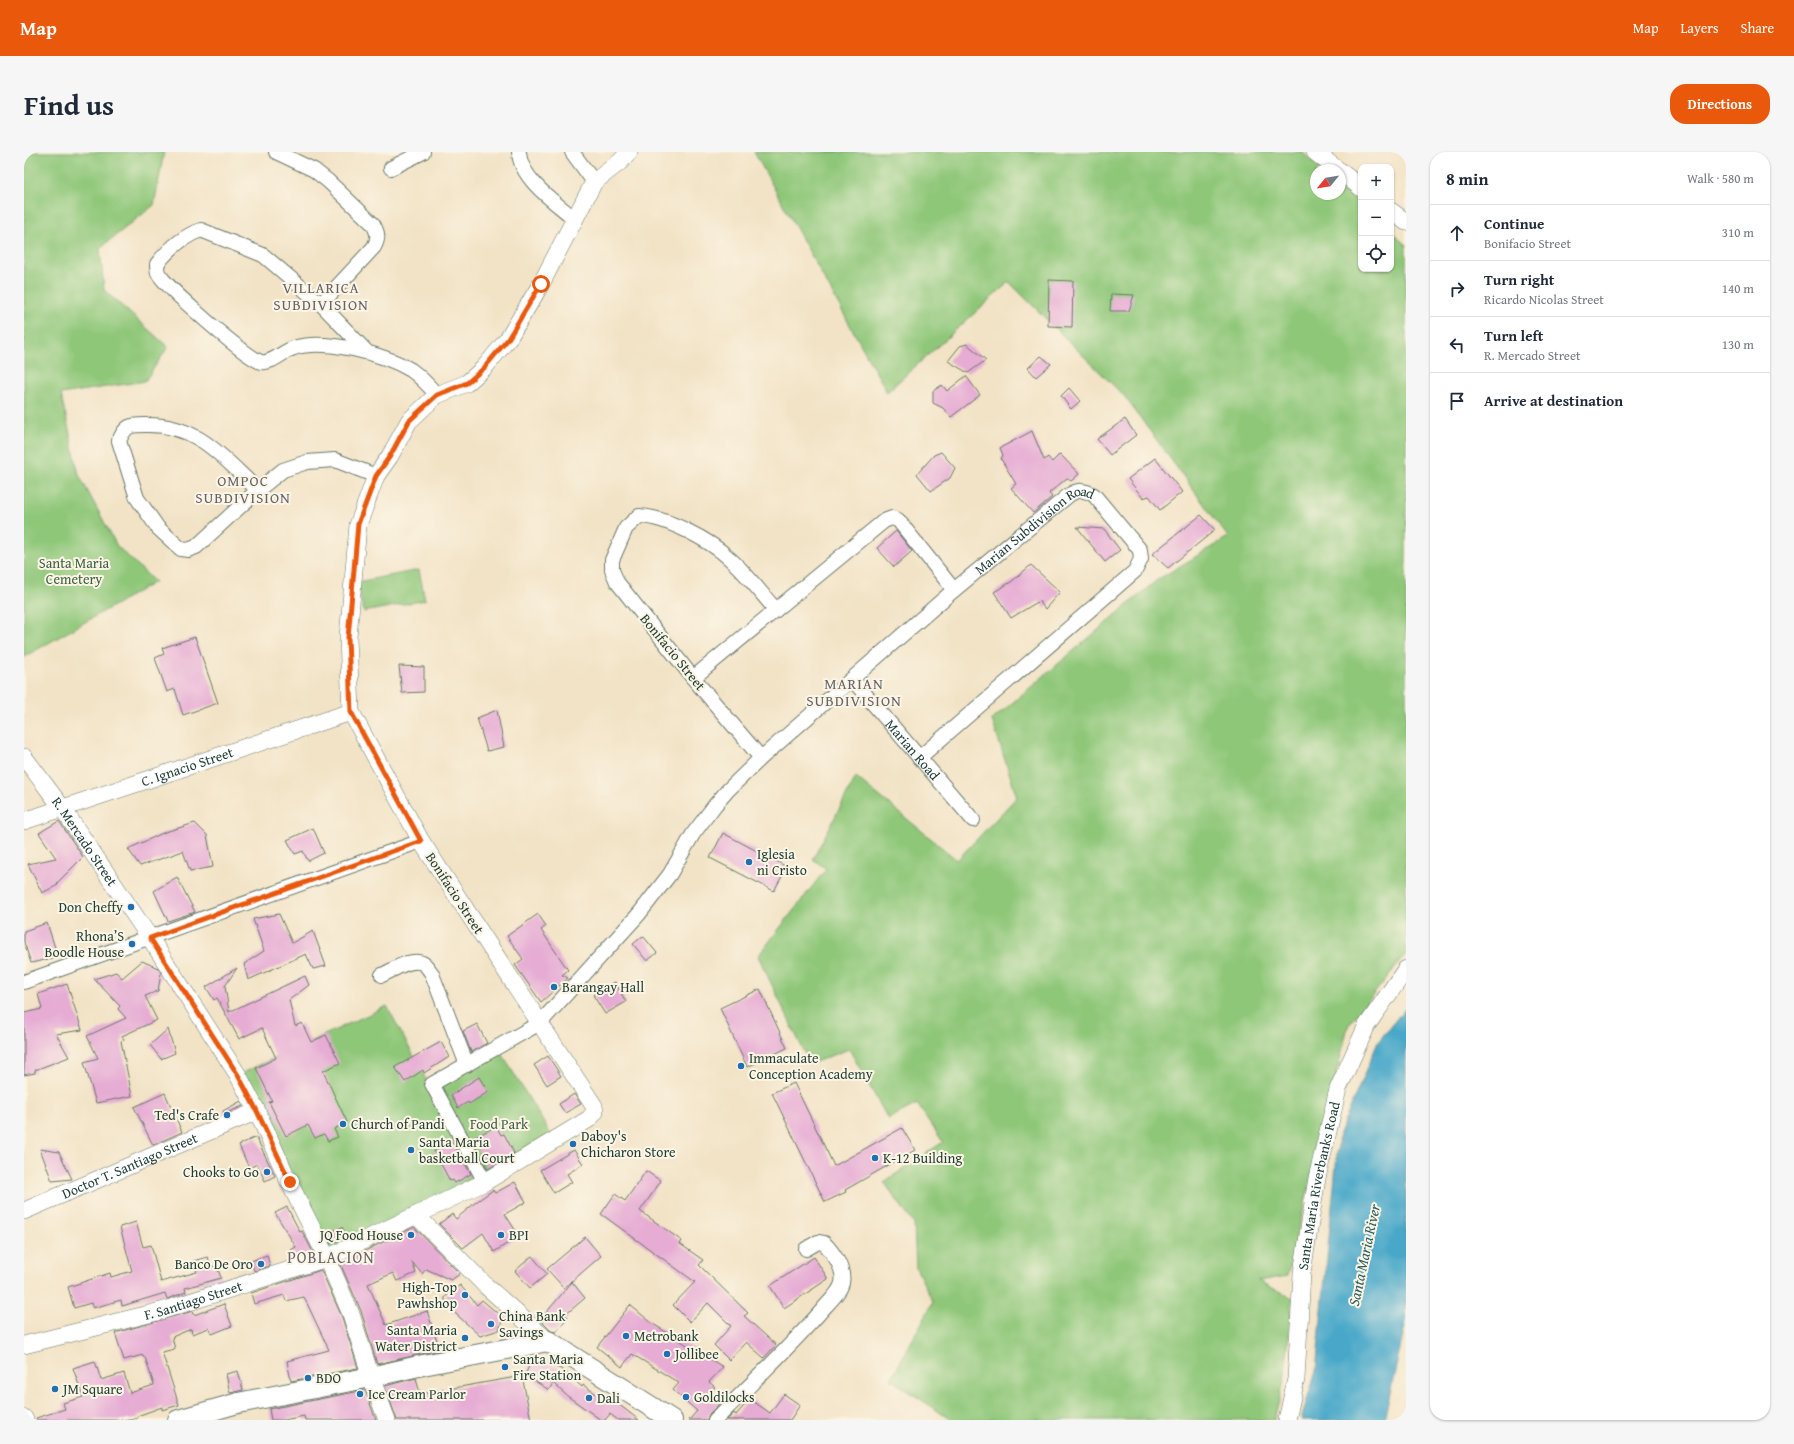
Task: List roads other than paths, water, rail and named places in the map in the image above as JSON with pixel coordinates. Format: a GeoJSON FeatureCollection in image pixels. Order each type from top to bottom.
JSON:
{"type":"FeatureCollection","features":[{"type":"Feature","properties":{"kind":"main road"},"geometry":{"type":"LineString","coordinates":[[178,1420],[238,1403],[371,1378],[424,1365],[548,1341],[672,1420]]}},
{"type":"Feature","properties":{"kind":"street"},"geometry":{"type":"LineString","coordinates":[[276,152],[318,174],[373,224],[377,231],[378,240],[374,247],[321,304]]}},
{"type":"Feature","properties":{"kind":"street"},"geometry":{"type":"LineString","coordinates":[[391,168],[423,152]]}},
{"type":"Feature","properties":{"kind":"street"},"geometry":{"type":"LineString","coordinates":[[519,152],[519,158],[524,169],[534,184],[575,219]]}},
{"type":"Feature","properties":{"kind":"street"},"geometry":{"type":"LineString","coordinates":[[572,152],[594,182]]}},
{"type":"Feature","properties":{"kind":"street","name":"Bonifacio Street"},"geometry":{"type":"LineString","coordinates":[[589,1119],[595,1112],[594,1106],[421,841],[351,712],[348,638],[358,524],[376,476],[390,456],[409,421],[437,395],[467,383],[484,368],[508,339],[541,284],[594,182],[621,161],[629,152]]}},
{"type":"Feature","properties":{"kind":"street"},"geometry":{"type":"LineString","coordinates":[[1315,152],[1330,164]]}},
{"type":"Feature","properties":{"kind":"street"},"geometry":{"type":"LineString","coordinates":[[1346,176],[1358,186]]}},
{"type":"Feature","properties":{"kind":"street"},"geometry":{"type":"LineString","coordinates":[[1394,213],[1406,222]]}},
{"type":"Feature","properties":{"kind":"street"},"geometry":{"type":"LineString","coordinates":[[368,352],[321,304],[263,255],[201,230],[192,233],[179,242],[166,253],[157,264],[158,272],[190,308],[232,342],[260,362],[266,362],[294,348],[315,346],[329,346],[368,352],[395,362],[410,370],[420,377],[437,395]]}},
{"type":"Feature","properties":{"kind":"street"},"geometry":{"type":"LineString","coordinates":[[258,490],[202,439],[182,430],[165,425],[132,425],[123,431],[119,440],[137,498],[158,528],[181,549],[188,550],[196,547],[258,490],[283,470],[307,462],[335,460],[376,476]]}},
{"type":"Feature","properties":{"kind":"street","name":"Marian Subdivision Road"},"geometry":{"type":"LineString","coordinates":[[919,758],[1135,571],[1141,559],[1140,550],[1094,495],[1084,490],[1077,490],[954,590]]}},
{"type":"Feature","properties":{"kind":"street","name":"Bonifacio Street"},"geometry":{"type":"LineString","coordinates":[[761,758],[693,678],[617,582],[612,570],[612,560],[628,525],[639,516],[652,516],[698,536],[730,558],[776,610]]}},
{"type":"Feature","properties":{"kind":"street"},"geometry":{"type":"LineString","coordinates":[[485,1182],[432,1084],[540,1023],[639,914],[670,874],[690,840],[715,804],[728,790],[761,758],[954,590],[898,520],[892,518],[884,521],[693,678]]}},
{"type":"Feature","properties":{"kind":"street","name":"Marian Road"},"geometry":{"type":"LineString","coordinates":[[852,679],[973,820]]}},
{"type":"Feature","properties":{"kind":"street","name":"C. Ignacio Street"},"geometry":{"type":"LineString","coordinates":[[24,821],[351,712]]}},
{"type":"Feature","properties":{"kind":"street","name":"R. Mercado Street"},"geometry":{"type":"LineString","coordinates":[[24,757],[63,809],[150,938],[238,1075],[257,1111],[327,1258],[351,1314],[371,1378],[388,1420]]}},
{"type":"Feature","properties":{"kind":"street"},"geometry":{"type":"LineString","coordinates":[[24,982],[421,841]]}},
{"type":"Feature","properties":{"kind":"street"},"geometry":{"type":"LineString","coordinates":[[382,976],[407,964],[415,962],[424,964],[432,974],[467,1065]]}},
{"type":"Feature","properties":{"kind":"street","name":"Santa Maria Riverbanks Road"},"geometry":{"type":"LineString","coordinates":[[1287,1420],[1296,1379],[1303,1265],[1318,1178],[1338,1089],[1367,1024],[1406,970]]}},
{"type":"Feature","properties":{"kind":"street","name":"Doctor T. Santiago Street"},"geometry":{"type":"LineString","coordinates":[[24,1211],[257,1111]]}},
{"type":"Feature","properties":{"kind":"street","name":"F. Santiago Street"},"geometry":{"type":"LineString","coordinates":[[24,1345],[160,1311],[327,1258],[485,1182],[589,1119]]}},
{"type":"Feature","properties":{"kind":"street"},"geometry":{"type":"LineString","coordinates":[[417,1216],[486,1286],[548,1341]]}},
{"type":"Feature","properties":{"kind":"street"},"geometry":{"type":"LineString","coordinates":[[715,1420],[813,1320],[834,1296],[842,1283],[841,1270],[829,1248],[824,1243],[818,1242],[806,1249]]}},
{"type":"Feature","properties":{"kind":"water","name":"Santa Maria River"},"geometry":{"type":"Polygon","coordinates":[[[1406,1007],[1406,1322],[1384,1420],[1301,1420],[1316,1371],[1339,1134],[1378,1042],[1406,1007]]]}},
{"type":"Feature","properties":{"kind":"place","name":"Iglesia ni Cristo"},"geometry":{"type":"Point","coordinates":[749,862]}},
{"type":"Feature","properties":{"kind":"place","name":"Don Cheffy"},"geometry":{"type":"Point","coordinates":[131,907]}},
{"type":"Feature","properties":{"kind":"place","name":"Rhona’S Boodle House"},"geometry":{"type":"Point","coordinates":[132,944]}},
{"type":"Feature","properties":{"kind":"place","name":"Barangay Hall"},"geometry":{"type":"Point","coordinates":[554,987]}},
{"type":"Feature","properties":{"kind":"place","name":"Immaculate Conception Academy"},"geometry":{"type":"Point","coordinates":[741,1066]}},
{"type":"Feature","properties":{"kind":"place","name":"Ted's Crafe"},"geometry":{"type":"Point","coordinates":[227,1115]}},
{"type":"Feature","properties":{"kind":"place","name":"Church of Pandi"},"geometry":{"type":"Point","coordinates":[343,1124]}},
{"type":"Feature","properties":{"kind":"place","name":"Daboy's Chicharon Store"},"geometry":{"type":"Point","coordinates":[573,1144]}},
{"type":"Feature","properties":{"kind":"place","name":"Santa Maria basketball Court"},"geometry":{"type":"Point","coordinates":[411,1150]}},
{"type":"Feature","properties":{"kind":"place","name":"K-12 Building"},"geometry":{"type":"Point","coordinates":[875,1158]}},
{"type":"Feature","properties":{"kind":"place","name":"Chooks to Go"},"geometry":{"type":"Point","coordinates":[267,1172]}},
{"type":"Feature","properties":{"kind":"place","name":"JQ Food House"},"geometry":{"type":"Point","coordinates":[411,1235]}},
{"type":"Feature","properties":{"kind":"place","name":"BPI"},"geometry":{"type":"Point","coordinates":[501,1235]}},
{"type":"Feature","properties":{"kind":"place","name":"Banco De Oro"},"geometry":{"type":"Point","coordinates":[261,1264]}},
{"type":"Feature","properties":{"kind":"place","name":"High-Top Pawhshop"},"geometry":{"type":"Point","coordinates":[465,1295]}},
{"type":"Feature","properties":{"kind":"place","name":"China Bank Savings"},"geometry":{"type":"Point","coordinates":[491,1324]}},
{"type":"Feature","properties":{"kind":"place","name":"Metrobank"},"geometry":{"type":"Point","coordinates":[626,1336]}},
{"type":"Feature","properties":{"kind":"place","name":"Santa Maria Water District"},"geometry":{"type":"Point","coordinates":[465,1338]}},
{"type":"Feature","properties":{"kind":"place","name":"Jollibee"},"geometry":{"type":"Point","coordinates":[667,1354]}},
{"type":"Feature","properties":{"kind":"place","name":"Santa Maria Fire Station"},"geometry":{"type":"Point","coordinates":[505,1367]}},
{"type":"Feature","properties":{"kind":"place","name":"BDO"},"geometry":{"type":"Point","coordinates":[308,1378]}},
{"type":"Feature","properties":{"kind":"place","name":"JM Square"},"geometry":{"type":"Point","coordinates":[55,1389]}},
{"type":"Feature","properties":{"kind":"place","name":"Ice Cream Parlor"},"geometry":{"type":"Point","coordinates":[360,1394]}},
{"type":"Feature","properties":{"kind":"place","name":"Goldilocks"},"geometry":{"type":"Point","coordinates":[686,1397]}},
{"type":"Feature","properties":{"kind":"place","name":"Dali"},"geometry":{"type":"Point","coordinates":[589,1398]}},
{"type":"Feature","properties":{"kind":"district","name":"VILLARICA SUBDIVISION"},"geometry":{"type":"Point","coordinates":[321,296]}},
{"type":"Feature","properties":{"kind":"district","name":"OMPOC SUBDIVISION"},"geometry":{"type":"Point","coordinates":[243,488]}},
{"type":"Feature","properties":{"kind":"district","name":"MARIAN SUBDIVISION"},"geometry":{"type":"Point","coordinates":[854,692]}},
{"type":"Feature","properties":{"kind":"district","name":"POBLACION"},"geometry":{"type":"Point","coordinates":[331,1257]}},
{"type":"Feature","properties":{"kind":"park label","name":"Santa Maria Cemetery"},"geometry":{"type":"Point","coordinates":[74,572]}},
{"type":"Feature","properties":{"kind":"park label","name":"Food Park"},"geometry":{"type":"Point","coordinates":[499,1124]}}]}
